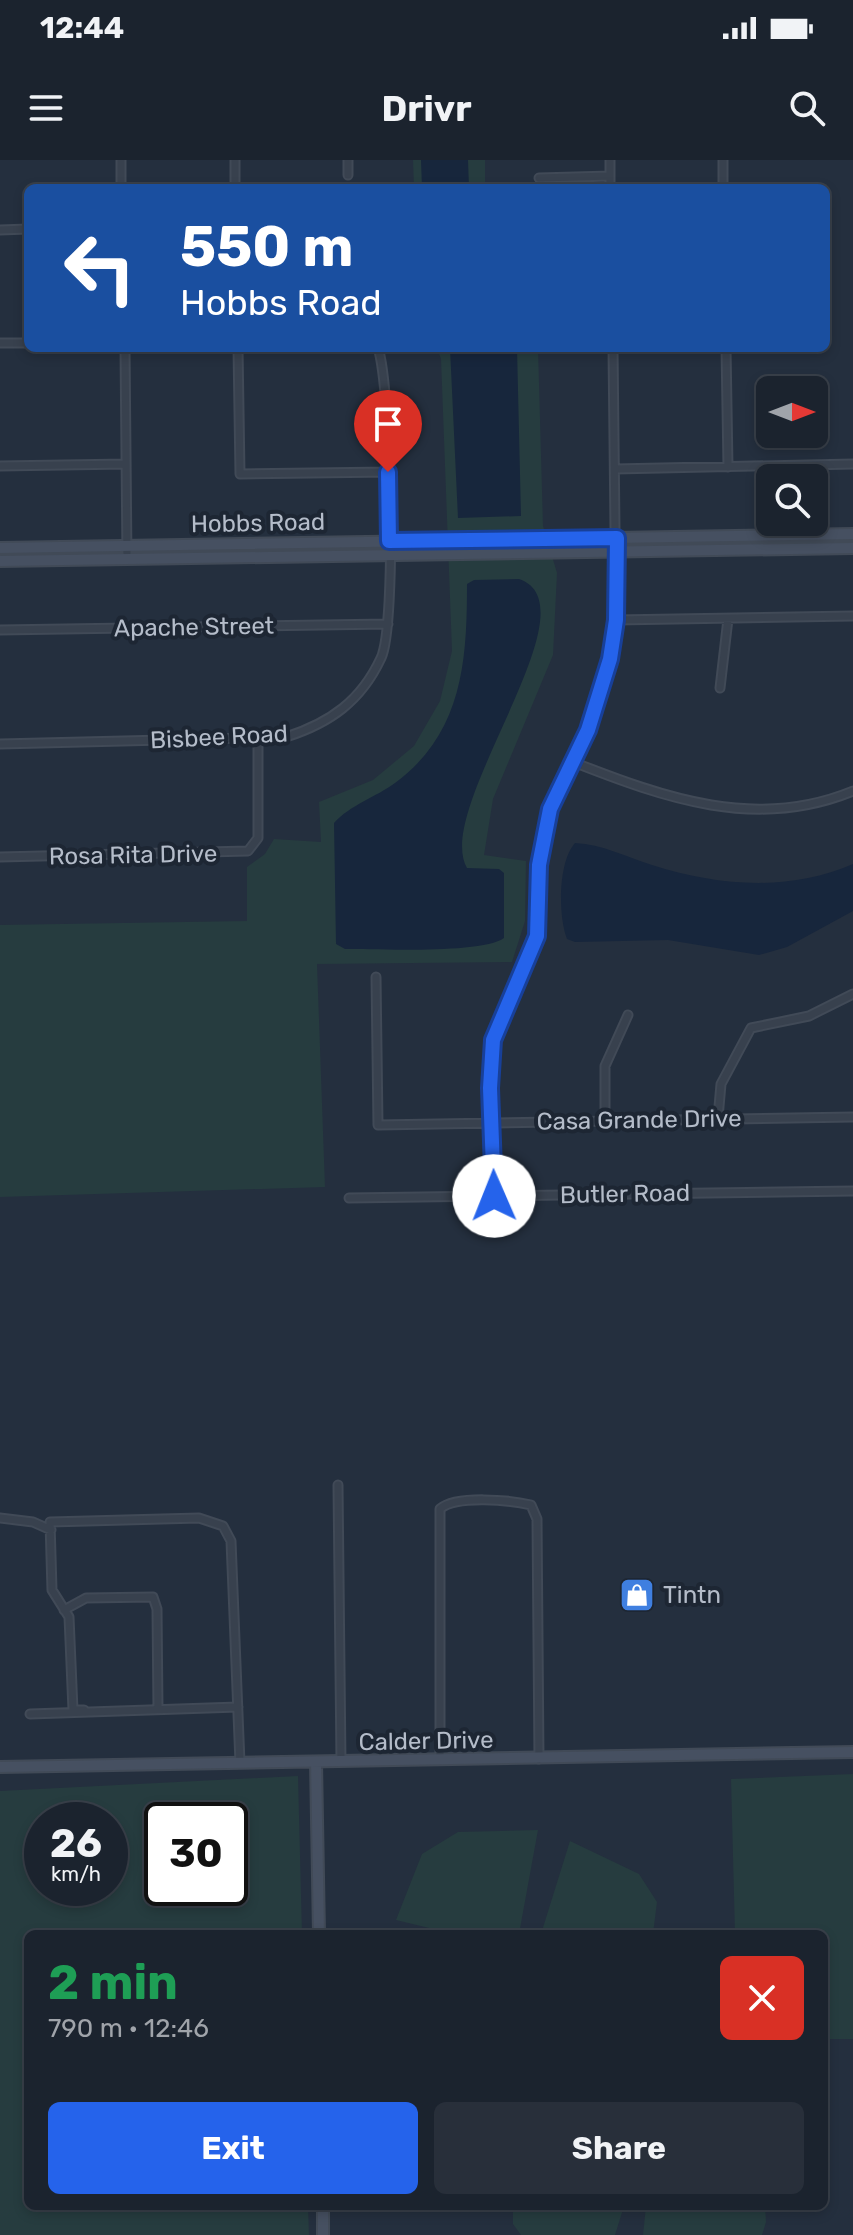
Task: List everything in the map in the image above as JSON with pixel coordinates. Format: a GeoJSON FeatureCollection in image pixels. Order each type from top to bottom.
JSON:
{"type":"FeatureCollection","features":[{"type":"Feature","properties":{"kind":"street"},"geometry":{"type":"LineString","coordinates":[[121,160],[121,184]]}},
{"type":"Feature","properties":{"kind":"street"},"geometry":{"type":"LineString","coordinates":[[235,160],[235,184]]}},
{"type":"Feature","properties":{"kind":"street"},"geometry":{"type":"LineString","coordinates":[[348,160],[348,175]]}},
{"type":"Feature","properties":{"kind":"street"},"geometry":{"type":"LineString","coordinates":[[610,160],[610,184]]}},
{"type":"Feature","properties":{"kind":"street"},"geometry":{"type":"LineString","coordinates":[[723,160],[723,184]]}},
{"type":"Feature","properties":{"kind":"street"},"geometry":{"type":"LineString","coordinates":[[539,178],[610,176]]}},
{"type":"Feature","properties":{"kind":"street"},"geometry":{"type":"LineString","coordinates":[[0,230],[24,229]]}},
{"type":"Feature","properties":{"kind":"street"},"geometry":{"type":"LineString","coordinates":[[0,343],[24,343]]}},
{"type":"Feature","properties":{"kind":"street"},"geometry":{"type":"LineString","coordinates":[[125,352],[127,559]]}},
{"type":"Feature","properties":{"kind":"street"},"geometry":{"type":"LineString","coordinates":[[238,352],[240,474],[388,472]]}},
{"type":"Feature","properties":{"kind":"street","name":"Bisbee Road"},"geometry":{"type":"LineString","coordinates":[[0,744],[286,737],[316,727],[352,703],[383,655],[388,624],[386,380],[379,352]]}},
{"type":"Feature","properties":{"kind":"street"},"geometry":{"type":"LineString","coordinates":[[494,1196],[493,1040],[537,936],[542,839],[550,809],[599,700],[616,620],[613,352]]}},
{"type":"Feature","properties":{"kind":"street"},"geometry":{"type":"LineString","coordinates":[[726,352],[728,467]]}},
{"type":"Feature","properties":{"kind":"street"},"geometry":{"type":"LineString","coordinates":[[0,466],[126,464]]}},
{"type":"Feature","properties":{"kind":"street"},"geometry":{"type":"LineString","coordinates":[[615,469],[853,464]]}},
{"type":"Feature","properties":{"kind":"street","name":"Hobbs Road"},"geometry":{"type":"LineString","coordinates":[[0,548],[853,534]]}},
{"type":"Feature","properties":{"kind":"street","name":"Hobbs Road"},"geometry":{"type":"LineString","coordinates":[[0,561],[853,548]]}},
{"type":"Feature","properties":{"kind":"street"},"geometry":{"type":"LineString","coordinates":[[616,620],[853,616]]}},
{"type":"Feature","properties":{"kind":"street"},"geometry":{"type":"LineString","coordinates":[[720,688],[728,619]]}},
{"type":"Feature","properties":{"kind":"street","name":"Apache Street"},"geometry":{"type":"LineString","coordinates":[[0,630],[388,624]]}},
{"type":"Feature","properties":{"kind":"street","name":"Rosa Rita Drive"},"geometry":{"type":"LineString","coordinates":[[0,857],[248,851],[258,838],[258,740]]}},
{"type":"Feature","properties":{"kind":"street"},"geometry":{"type":"LineString","coordinates":[[573,762],[665,796],[717,808],[757,811],[800,808],[853,791]]}},
{"type":"Feature","properties":{"kind":"street","name":"Casa Grande Drive"},"geometry":{"type":"LineString","coordinates":[[376,977],[378,1125],[853,1117]]}},
{"type":"Feature","properties":{"kind":"street"},"geometry":{"type":"LineString","coordinates":[[718,1118],[721,1084],[751,1028],[809,1016],[853,994]]}},
{"type":"Feature","properties":{"kind":"street"},"geometry":{"type":"LineString","coordinates":[[605,1120],[605,1066],[628,1015]]}},
{"type":"Feature","properties":{"kind":"street","name":"Butler Road"},"geometry":{"type":"LineString","coordinates":[[349,1198],[853,1191]]}},
{"type":"Feature","properties":{"kind":"street"},"geometry":{"type":"LineString","coordinates":[[338,1485],[341,1762]]}},
{"type":"Feature","properties":{"kind":"street"},"geometry":{"type":"LineString","coordinates":[[440,1760],[440,1509],[454,1501],[516,1501],[531,1505],[536,1516],[539,1759]]}},
{"type":"Feature","properties":{"kind":"street"},"geometry":{"type":"LineString","coordinates":[[0,1518],[33,1522],[51,1530]]}},
{"type":"Feature","properties":{"kind":"street"},"geometry":{"type":"LineString","coordinates":[[238,1707],[73,1710],[69,1617],[52,1590],[50,1522],[199,1518],[223,1526],[231,1541],[238,1707],[240,1763]]}},
{"type":"Feature","properties":{"kind":"street"},"geometry":{"type":"LineString","coordinates":[[64,1610],[86,1598],[153,1597],[157,1609],[158,1709]]}},
{"type":"Feature","properties":{"kind":"street"},"geometry":{"type":"LineString","coordinates":[[30,1714],[84,1710]]}},
{"type":"Feature","properties":{"kind":"street","name":"Calder Drive"},"geometry":{"type":"LineString","coordinates":[[0,1767],[853,1752]]}},
{"type":"Feature","properties":{"kind":"street"},"geometry":{"type":"LineString","coordinates":[[316,1762],[319,1930]]}},
{"type":"Feature","properties":{"kind":"street"},"geometry":{"type":"LineString","coordinates":[[323,2210],[323,2235]]}},
{"type":"Feature","properties":{"kind":"green space"},"geometry":{"type":"Polygon","coordinates":[[[413,160],[485,160],[485,184],[414,184],[413,160]]]}},
{"type":"Feature","properties":{"kind":"green space"},"geometry":{"type":"Polygon","coordinates":[[[438,352],[538,352],[543,526],[557,573],[553,655],[493,799],[484,855],[526,861],[525,921],[512,962],[317,964],[325,1187],[0,1197],[0,925],[247,921],[247,867],[265,854],[274,839],[321,842],[319,802],[373,780],[414,746],[440,701],[452,651],[438,352]]]}},
{"type":"Feature","properties":{"kind":"green space"},"geometry":{"type":"Polygon","coordinates":[[[853,1774],[853,2039],[828,2039],[828,1930],[735,1930],[731,1779],[853,1774]]]}},
{"type":"Feature","properties":{"kind":"green space"},"geometry":{"type":"Polygon","coordinates":[[[298,1776],[302,1930],[24,1930],[24,2210],[308,2210],[309,2235],[0,2235],[0,1791],[298,1776]]]}},
{"type":"Feature","properties":{"kind":"green space"},"geometry":{"type":"Polygon","coordinates":[[[538,1830],[520,1930],[437,1930],[396,1920],[422,1854],[458,1832],[538,1830]]]}},
{"type":"Feature","properties":{"kind":"green space"},"geometry":{"type":"Polygon","coordinates":[[[570,1841],[639,1874],[657,1902],[654,1930],[542,1930],[570,1841]]]}},
{"type":"Feature","properties":{"kind":"green space"},"geometry":{"type":"Polygon","coordinates":[[[513,2210],[623,2210],[615,2235],[521,2235],[513,2224],[513,2210]]]}},
{"type":"Feature","properties":{"kind":"green space"},"geometry":{"type":"Polygon","coordinates":[[[646,2210],[765,2210],[762,2235],[643,2235],[646,2210]]]}},
{"type":"Feature","properties":{"kind":"water"},"geometry":{"type":"Polygon","coordinates":[[[421,160],[468,160],[469,184],[422,184],[421,160]]]}},
{"type":"Feature","properties":{"kind":"water"},"geometry":{"type":"Polygon","coordinates":[[[450,352],[517,352],[521,516],[458,518],[450,352]]]}},
{"type":"Feature","properties":{"kind":"water"},"geometry":{"type":"Polygon","coordinates":[[[519,579],[538,597],[539,627],[528,666],[471,801],[462,839],[467,868],[499,869],[504,873],[504,938],[453,949],[345,949],[336,944],[334,823],[395,783],[418,763],[435,742],[448,718],[462,667],[467,584],[474,580],[519,579]]]}},
{"type":"Feature","properties":{"kind":"water"},"geometry":{"type":"Polygon","coordinates":[[[575,843],[604,848],[702,878],[753,883],[804,879],[853,864],[853,911],[787,947],[759,955],[668,940],[575,942],[567,939],[564,929],[561,890],[565,863],[575,843]]]}},
{"type":"Feature","properties":{"kind":"place","name":"Tintn"},"geometry":{"type":"Point","coordinates":[637,1595]}},
{"type":"Feature","properties":{"kind":"route"},"geometry":{"type":"LineString","coordinates":[[388,472],[389,541],[617,538],[616,620],[610,659],[588,730],[550,809],[539,865],[537,936],[497,1026],[490,1056],[494,1196]]}}]}
